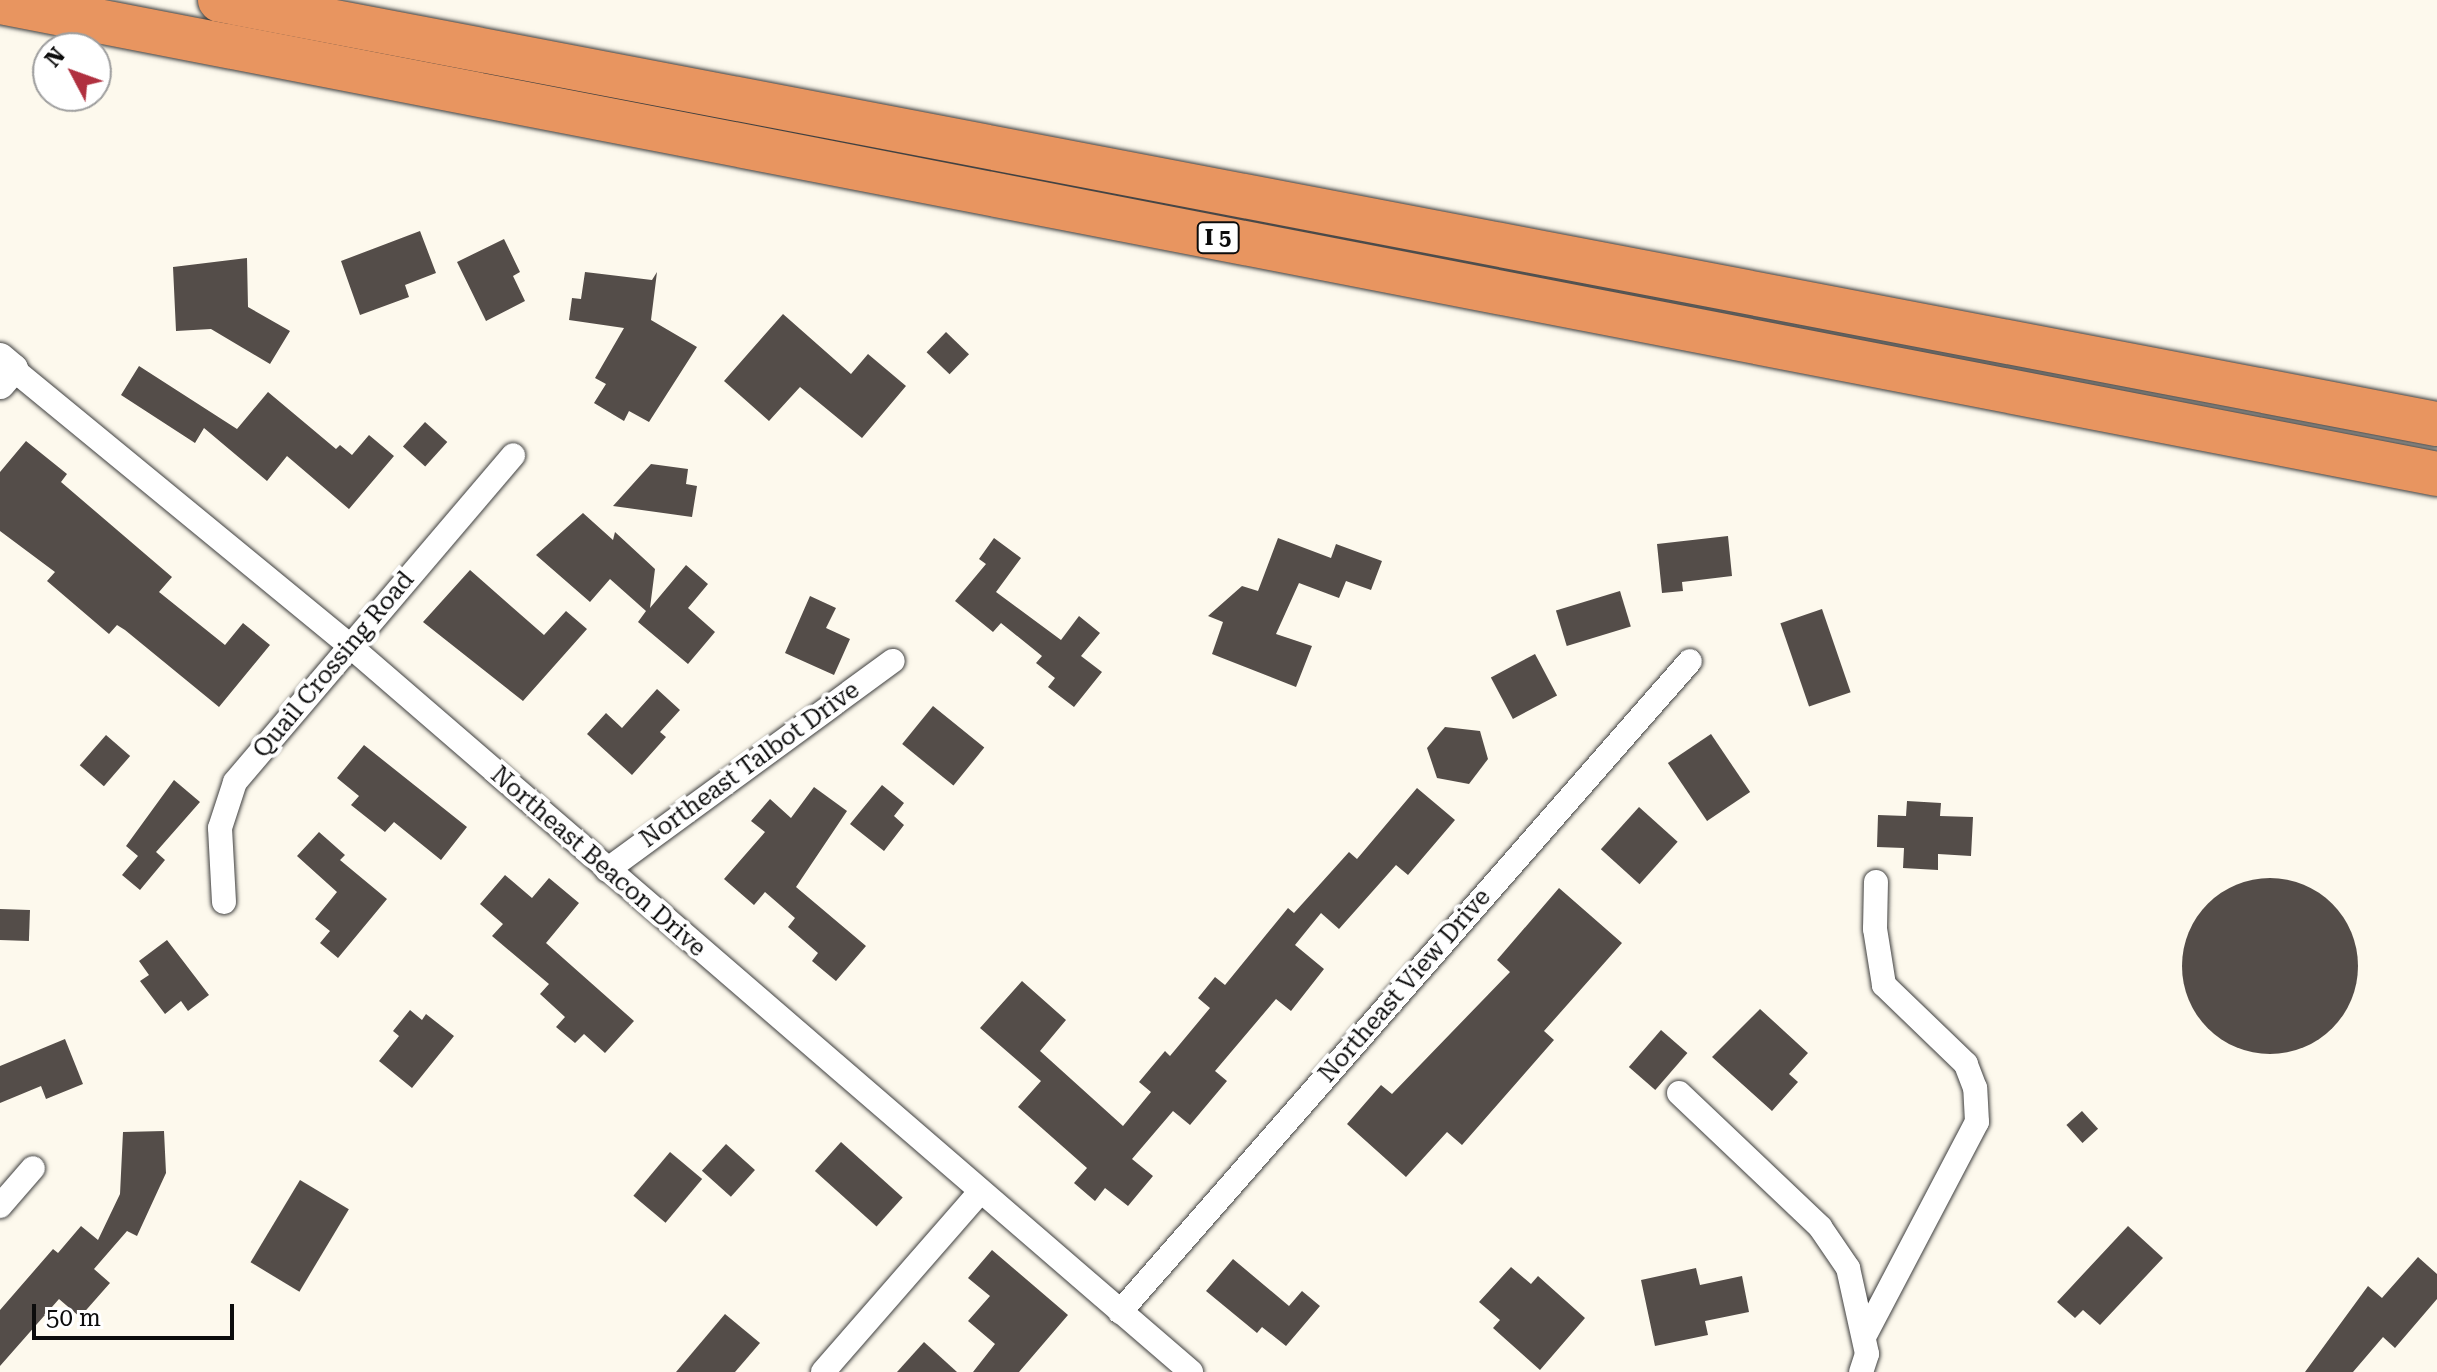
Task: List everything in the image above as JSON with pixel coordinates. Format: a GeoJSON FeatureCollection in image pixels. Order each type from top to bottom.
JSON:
{"type":"FeatureCollection","features":[{"type":"Feature","properties":{"kind":"highway","name":"I 5"},"geometry":{"type":"LineString","coordinates":[[220,0],[2437,424]]}},
{"type":"Feature","properties":{"kind":"highway","name":"I 5"},"geometry":{"type":"LineString","coordinates":[[0,2],[2437,474]]}},
{"type":"Feature","properties":{"kind":"street","name":"Northeast Beacon Drive"},"geometry":{"type":"LineString","coordinates":[[4,370],[350,646],[1191,1372]]}},
{"type":"Feature","properties":{"kind":"street","name":"Quail Crossing Road"},"geometry":{"type":"LineString","coordinates":[[224,902],[220,828],[235,782],[513,455]]}},
{"type":"Feature","properties":{"kind":"street","name":"Northeast Talbot Drive"},"geometry":{"type":"LineString","coordinates":[[607,870],[893,661]]}},
{"type":"Feature","properties":{"kind":"street","name":"Northeast View Drive"},"geometry":{"type":"LineString","coordinates":[[1120,1312],[1690,661]]}},
{"type":"Feature","properties":{"kind":"street"},"geometry":{"type":"LineString","coordinates":[[1864,1337],[1977,1122],[1975,1088],[1966,1064],[1884,985],[1875,929],[1876,882]]}},
{"type":"Feature","properties":{"kind":"street"},"geometry":{"type":"LineString","coordinates":[[1679,1093],[1820,1227],[1848,1268],[1867,1354],[1861,1372]]}},
{"type":"Feature","properties":{"kind":"street"},"geometry":{"type":"LineString","coordinates":[[0,1206],[33,1168]]}},
{"type":"Feature","properties":{"kind":"street"},"geometry":{"type":"LineString","coordinates":[[823,1372],[980,1192]]}},
{"type":"Feature","properties":{"kind":"building"},"geometry":{"type":"Polygon","coordinates":[[[420,231],[436,273],[405,285],[409,297],[360,315],[341,261],[420,231]]]}},
{"type":"Feature","properties":{"kind":"building"},"geometry":{"type":"Polygon","coordinates":[[[504,239],[520,272],[513,276],[525,301],[486,321],[457,262],[504,239]]]}},
{"type":"Feature","properties":{"kind":"building"},"geometry":{"type":"Polygon","coordinates":[[[247,258],[248,307],[290,331],[270,364],[211,329],[176,331],[173,267],[247,258]]]}},
{"type":"Feature","properties":{"kind":"building"},"geometry":{"type":"Polygon","coordinates":[[[585,272],[652,280],[657,272],[651,320],[697,347],[649,422],[629,411],[624,421],[594,403],[606,384],[595,378],[624,328],[569,320],[572,298],[581,299],[585,272]]]}},
{"type":"Feature","properties":{"kind":"building"},"geometry":{"type":"Polygon","coordinates":[[[783,314],[851,374],[868,354],[906,386],[862,438],[800,387],[769,421],[724,381],[783,314]]]}},
{"type":"Feature","properties":{"kind":"building"},"geometry":{"type":"Polygon","coordinates":[[[946,332],[969,354],[950,374],[927,352],[946,332]]]}},
{"type":"Feature","properties":{"kind":"building"},"geometry":{"type":"Polygon","coordinates":[[[139,366],[237,429],[268,392],[336,449],[340,445],[352,455],[369,435],[394,456],[349,509],[287,456],[267,481],[204,428],[195,443],[121,395],[139,366]]]}},
{"type":"Feature","properties":{"kind":"building"},"geometry":{"type":"Polygon","coordinates":[[[425,422],[447,442],[425,467],[403,447],[425,422]]]}},
{"type":"Feature","properties":{"kind":"building"},"geometry":{"type":"Polygon","coordinates":[[[26,441],[67,474],[61,482],[172,577],[159,592],[225,645],[243,623],[270,645],[219,707],[125,630],[117,625],[109,634],[47,581],[55,572],[0,531],[0,472],[26,441]]]}},
{"type":"Feature","properties":{"kind":"building"},"geometry":{"type":"Polygon","coordinates":[[[651,464],[688,469],[686,484],[697,486],[692,517],[613,506],[651,464]]]}},
{"type":"Feature","properties":{"kind":"building"},"geometry":{"type":"Polygon","coordinates":[[[583,513],[613,540],[615,532],[655,569],[650,608],[686,565],[708,584],[688,608],[715,632],[688,664],[638,622],[646,611],[610,579],[590,602],[536,555],[583,513]]]}},
{"type":"Feature","properties":{"kind":"building"},"geometry":{"type":"Polygon","coordinates":[[[1728,536],[1732,576],[1682,582],[1683,591],[1662,593],[1657,544],[1728,536]]]}},
{"type":"Feature","properties":{"kind":"building"},"geometry":{"type":"Polygon","coordinates":[[[994,538],[1021,558],[996,592],[1061,640],[1079,616],[1100,633],[1081,656],[1102,672],[1074,707],[1048,687],[1055,678],[1036,663],[1042,656],[1001,623],[993,632],[955,601],[986,564],[979,559],[994,538]]]}},
{"type":"Feature","properties":{"kind":"building"},"geometry":{"type":"Polygon","coordinates":[[[1278,538],[1331,558],[1336,544],[1382,561],[1371,590],[1346,581],[1339,598],[1299,583],[1276,634],[1312,646],[1296,687],[1212,654],[1223,622],[1208,616],[1242,586],[1258,591],[1278,538]]]}},
{"type":"Feature","properties":{"kind":"building"},"geometry":{"type":"Polygon","coordinates":[[[470,570],[544,635],[566,611],[587,629],[523,701],[423,622],[470,570]]]}},
{"type":"Feature","properties":{"kind":"building"},"geometry":{"type":"Polygon","coordinates":[[[1620,591],[1631,626],[1567,646],[1556,611],[1620,591]]]}},
{"type":"Feature","properties":{"kind":"building"},"geometry":{"type":"Polygon","coordinates":[[[810,596],[836,608],[826,628],[850,639],[834,675],[785,653],[810,596]]]}},
{"type":"Feature","properties":{"kind":"building"},"geometry":{"type":"Polygon","coordinates":[[[1822,609],[1851,692],[1809,707],[1780,623],[1822,609]]]}},
{"type":"Feature","properties":{"kind":"building"},"geometry":{"type":"Polygon","coordinates":[[[1535,654],[1557,695],[1513,719],[1491,677],[1535,654]]]}},
{"type":"Feature","properties":{"kind":"building"},"geometry":{"type":"Polygon","coordinates":[[[657,689],[680,710],[660,732],[666,737],[632,775],[587,734],[606,713],[622,728],[657,689]]]}},
{"type":"Feature","properties":{"kind":"building"},"geometry":{"type":"Polygon","coordinates":[[[933,706],[984,748],[953,786],[902,744],[933,706]]]}},
{"type":"Feature","properties":{"kind":"building"},"geometry":{"type":"Polygon","coordinates":[[[1445,727],[1480,731],[1488,759],[1469,784],[1437,778],[1427,748],[1445,727]]]}},
{"type":"Feature","properties":{"kind":"building"},"geometry":{"type":"Polygon","coordinates":[[[1711,734],[1750,792],[1707,821],[1668,763],[1711,734]]]}},
{"type":"Feature","properties":{"kind":"building"},"geometry":{"type":"Polygon","coordinates":[[[106,735],[130,756],[104,786],[80,765],[106,735]]]}},
{"type":"Feature","properties":{"kind":"building"},"geometry":{"type":"Polygon","coordinates":[[[364,745],[467,827],[441,860],[394,822],[385,832],[351,805],[359,796],[337,778],[364,745]]]}},
{"type":"Feature","properties":{"kind":"building"},"geometry":{"type":"Polygon","coordinates":[[[174,780],[200,802],[156,852],[165,860],[140,890],[122,875],[138,856],[126,846],[174,780]]]}},
{"type":"Feature","properties":{"kind":"building"},"geometry":{"type":"Polygon","coordinates":[[[882,785],[904,803],[894,816],[904,825],[884,851],[850,824],[882,785]]]}},
{"type":"Feature","properties":{"kind":"building"},"geometry":{"type":"Polygon","coordinates":[[[814,787],[847,811],[796,887],[866,946],[836,981],[812,961],[818,953],[788,927],[795,918],[765,892],[754,905],[724,879],[765,832],[751,821],[770,799],[791,818],[814,787]]]}},
{"type":"Feature","properties":{"kind":"building"},"geometry":{"type":"Polygon","coordinates":[[[1417,788],[1455,820],[1408,875],[1396,865],[1339,929],[1321,913],[1295,945],[1324,969],[1291,1011],[1276,999],[1215,1071],[1227,1081],[1190,1125],[1173,1111],[1132,1159],[1153,1176],[1128,1206],[1105,1188],[1095,1201],[1074,1183],[1087,1168],[1018,1107],[1041,1081],[980,1028],[1022,981],[1066,1020],[1040,1051],[1123,1126],[1151,1092],[1139,1082],[1165,1051],[1170,1056],[1210,1008],[1198,998],[1215,977],[1225,985],[1288,908],[1294,913],[1349,852],[1357,859],[1417,788]]]}},
{"type":"Feature","properties":{"kind":"building"},"geometry":{"type":"Polygon","coordinates":[[[1907,801],[1941,803],[1940,816],[1973,817],[1971,856],[1938,854],[1938,870],[1903,868],[1904,848],[1877,847],[1878,815],[1906,816],[1907,801]]]}},
{"type":"Feature","properties":{"kind":"building"},"geometry":{"type":"Polygon","coordinates":[[[1639,807],[1678,842],[1640,884],[1601,849],[1639,807]]]}},
{"type":"Feature","properties":{"kind":"building"},"geometry":{"type":"Polygon","coordinates":[[[319,832],[345,855],[340,860],[387,899],[338,958],[320,943],[330,931],[315,919],[337,892],[297,856],[319,832]]]}},
{"type":"Feature","properties":{"kind":"building"},"geometry":{"type":"Polygon","coordinates":[[[505,875],[532,898],[549,878],[579,903],[546,943],[634,1021],[605,1053],[584,1034],[575,1043],[556,1027],[565,1017],[540,994],[549,984],[492,936],[503,924],[480,904],[505,875]]]}},
{"type":"Feature","properties":{"kind":"building"},"geometry":{"type":"Polygon","coordinates":[[[2270,878],[2304,885],[2332,904],[2351,932],[2358,966],[2351,1000],[2332,1028],[2304,1047],[2270,1054],[2236,1047],[2208,1028],[2189,1000],[2182,966],[2189,932],[2208,904],[2236,885],[2270,878]]]}},
{"type":"Feature","properties":{"kind":"building"},"geometry":{"type":"Polygon","coordinates":[[[1559,888],[1622,943],[1544,1031],[1554,1040],[1462,1145],[1447,1132],[1406,1177],[1347,1124],[1381,1085],[1392,1094],[1510,972],[1497,960],[1559,888]]]}},
{"type":"Feature","properties":{"kind":"building"},"geometry":{"type":"Polygon","coordinates":[[[0,909],[30,910],[29,941],[0,940],[0,909]]]}},
{"type":"Feature","properties":{"kind":"building"},"geometry":{"type":"Polygon","coordinates":[[[167,940],[209,995],[188,1011],[181,1001],[165,1014],[140,981],[149,975],[139,961],[167,940]]]}},
{"type":"Feature","properties":{"kind":"building"},"geometry":{"type":"Polygon","coordinates":[[[1760,1009],[1808,1053],[1789,1074],[1798,1082],[1772,1111],[1712,1057],[1760,1009]]]}},
{"type":"Feature","properties":{"kind":"building"},"geometry":{"type":"Polygon","coordinates":[[[410,1010],[422,1020],[426,1014],[454,1036],[412,1088],[379,1061],[399,1036],[393,1031],[410,1010]]]}},
{"type":"Feature","properties":{"kind":"building"},"geometry":{"type":"Polygon","coordinates":[[[1661,1030],[1687,1053],[1655,1090],[1629,1067],[1661,1030]]]}},
{"type":"Feature","properties":{"kind":"building"},"geometry":{"type":"Polygon","coordinates":[[[65,1039],[83,1084],[46,1099],[41,1086],[0,1103],[0,1066],[65,1039]]]}},
{"type":"Feature","properties":{"kind":"building"},"geometry":{"type":"Polygon","coordinates":[[[2082,1111],[2098,1129],[2082,1143],[2066,1125],[2082,1111]]]}},
{"type":"Feature","properties":{"kind":"building"},"geometry":{"type":"Polygon","coordinates":[[[164,1131],[166,1173],[137,1236],[127,1231],[94,1269],[110,1283],[80,1317],[59,1299],[0,1366],[0,1310],[53,1249],[58,1253],[81,1226],[98,1240],[120,1194],[123,1132],[164,1131]]]}},
{"type":"Feature","properties":{"kind":"building"},"geometry":{"type":"Polygon","coordinates":[[[841,1142],[903,1198],[877,1227],[815,1171],[841,1142]]]}},
{"type":"Feature","properties":{"kind":"building"},"geometry":{"type":"Polygon","coordinates":[[[726,1144],[755,1170],[731,1197],[702,1171],[726,1144]]]}},
{"type":"Feature","properties":{"kind":"building"},"geometry":{"type":"Polygon","coordinates":[[[670,1152],[702,1179],[666,1223],[633,1196],[670,1152]]]}},
{"type":"Feature","properties":{"kind":"building"},"geometry":{"type":"Polygon","coordinates":[[[300,1180],[349,1209],[299,1292],[251,1262],[300,1180]]]}},
{"type":"Feature","properties":{"kind":"building"},"geometry":{"type":"Polygon","coordinates":[[[2128,1226],[2163,1258],[2100,1325],[2083,1310],[2075,1318],[2057,1302],[2128,1226]]]}},
{"type":"Feature","properties":{"kind":"building"},"geometry":{"type":"Polygon","coordinates":[[[992,1250],[1068,1315],[1019,1372],[973,1372],[995,1344],[968,1321],[990,1296],[968,1278],[992,1250]]]}},
{"type":"Feature","properties":{"kind":"building"},"geometry":{"type":"Polygon","coordinates":[[[2418,1257],[2437,1274],[2437,1299],[2395,1348],[2383,1337],[2353,1372],[2305,1372],[2368,1286],[2382,1298],[2418,1257]]]}},
{"type":"Feature","properties":{"kind":"building"},"geometry":{"type":"Polygon","coordinates":[[[1233,1259],[1289,1306],[1302,1291],[1320,1306],[1286,1346],[1262,1327],[1257,1333],[1206,1291],[1233,1259]]]}},
{"type":"Feature","properties":{"kind":"building"},"geometry":{"type":"Polygon","coordinates":[[[1511,1267],[1531,1284],[1538,1276],[1585,1318],[1540,1370],[1493,1328],[1500,1320],[1479,1302],[1511,1267]]]}},
{"type":"Feature","properties":{"kind":"building"},"geometry":{"type":"Polygon","coordinates":[[[1696,1268],[1700,1285],[1742,1276],[1749,1312],[1705,1321],[1708,1335],[1655,1346],[1641,1280],[1696,1268]]]}},
{"type":"Feature","properties":{"kind":"building"},"geometry":{"type":"Polygon","coordinates":[[[725,1314],[760,1343],[735,1372],[676,1372],[725,1314]]]}},
{"type":"Feature","properties":{"kind":"building"},"geometry":{"type":"Polygon","coordinates":[[[924,1342],[957,1372],[897,1372],[924,1342]]]}}]}
